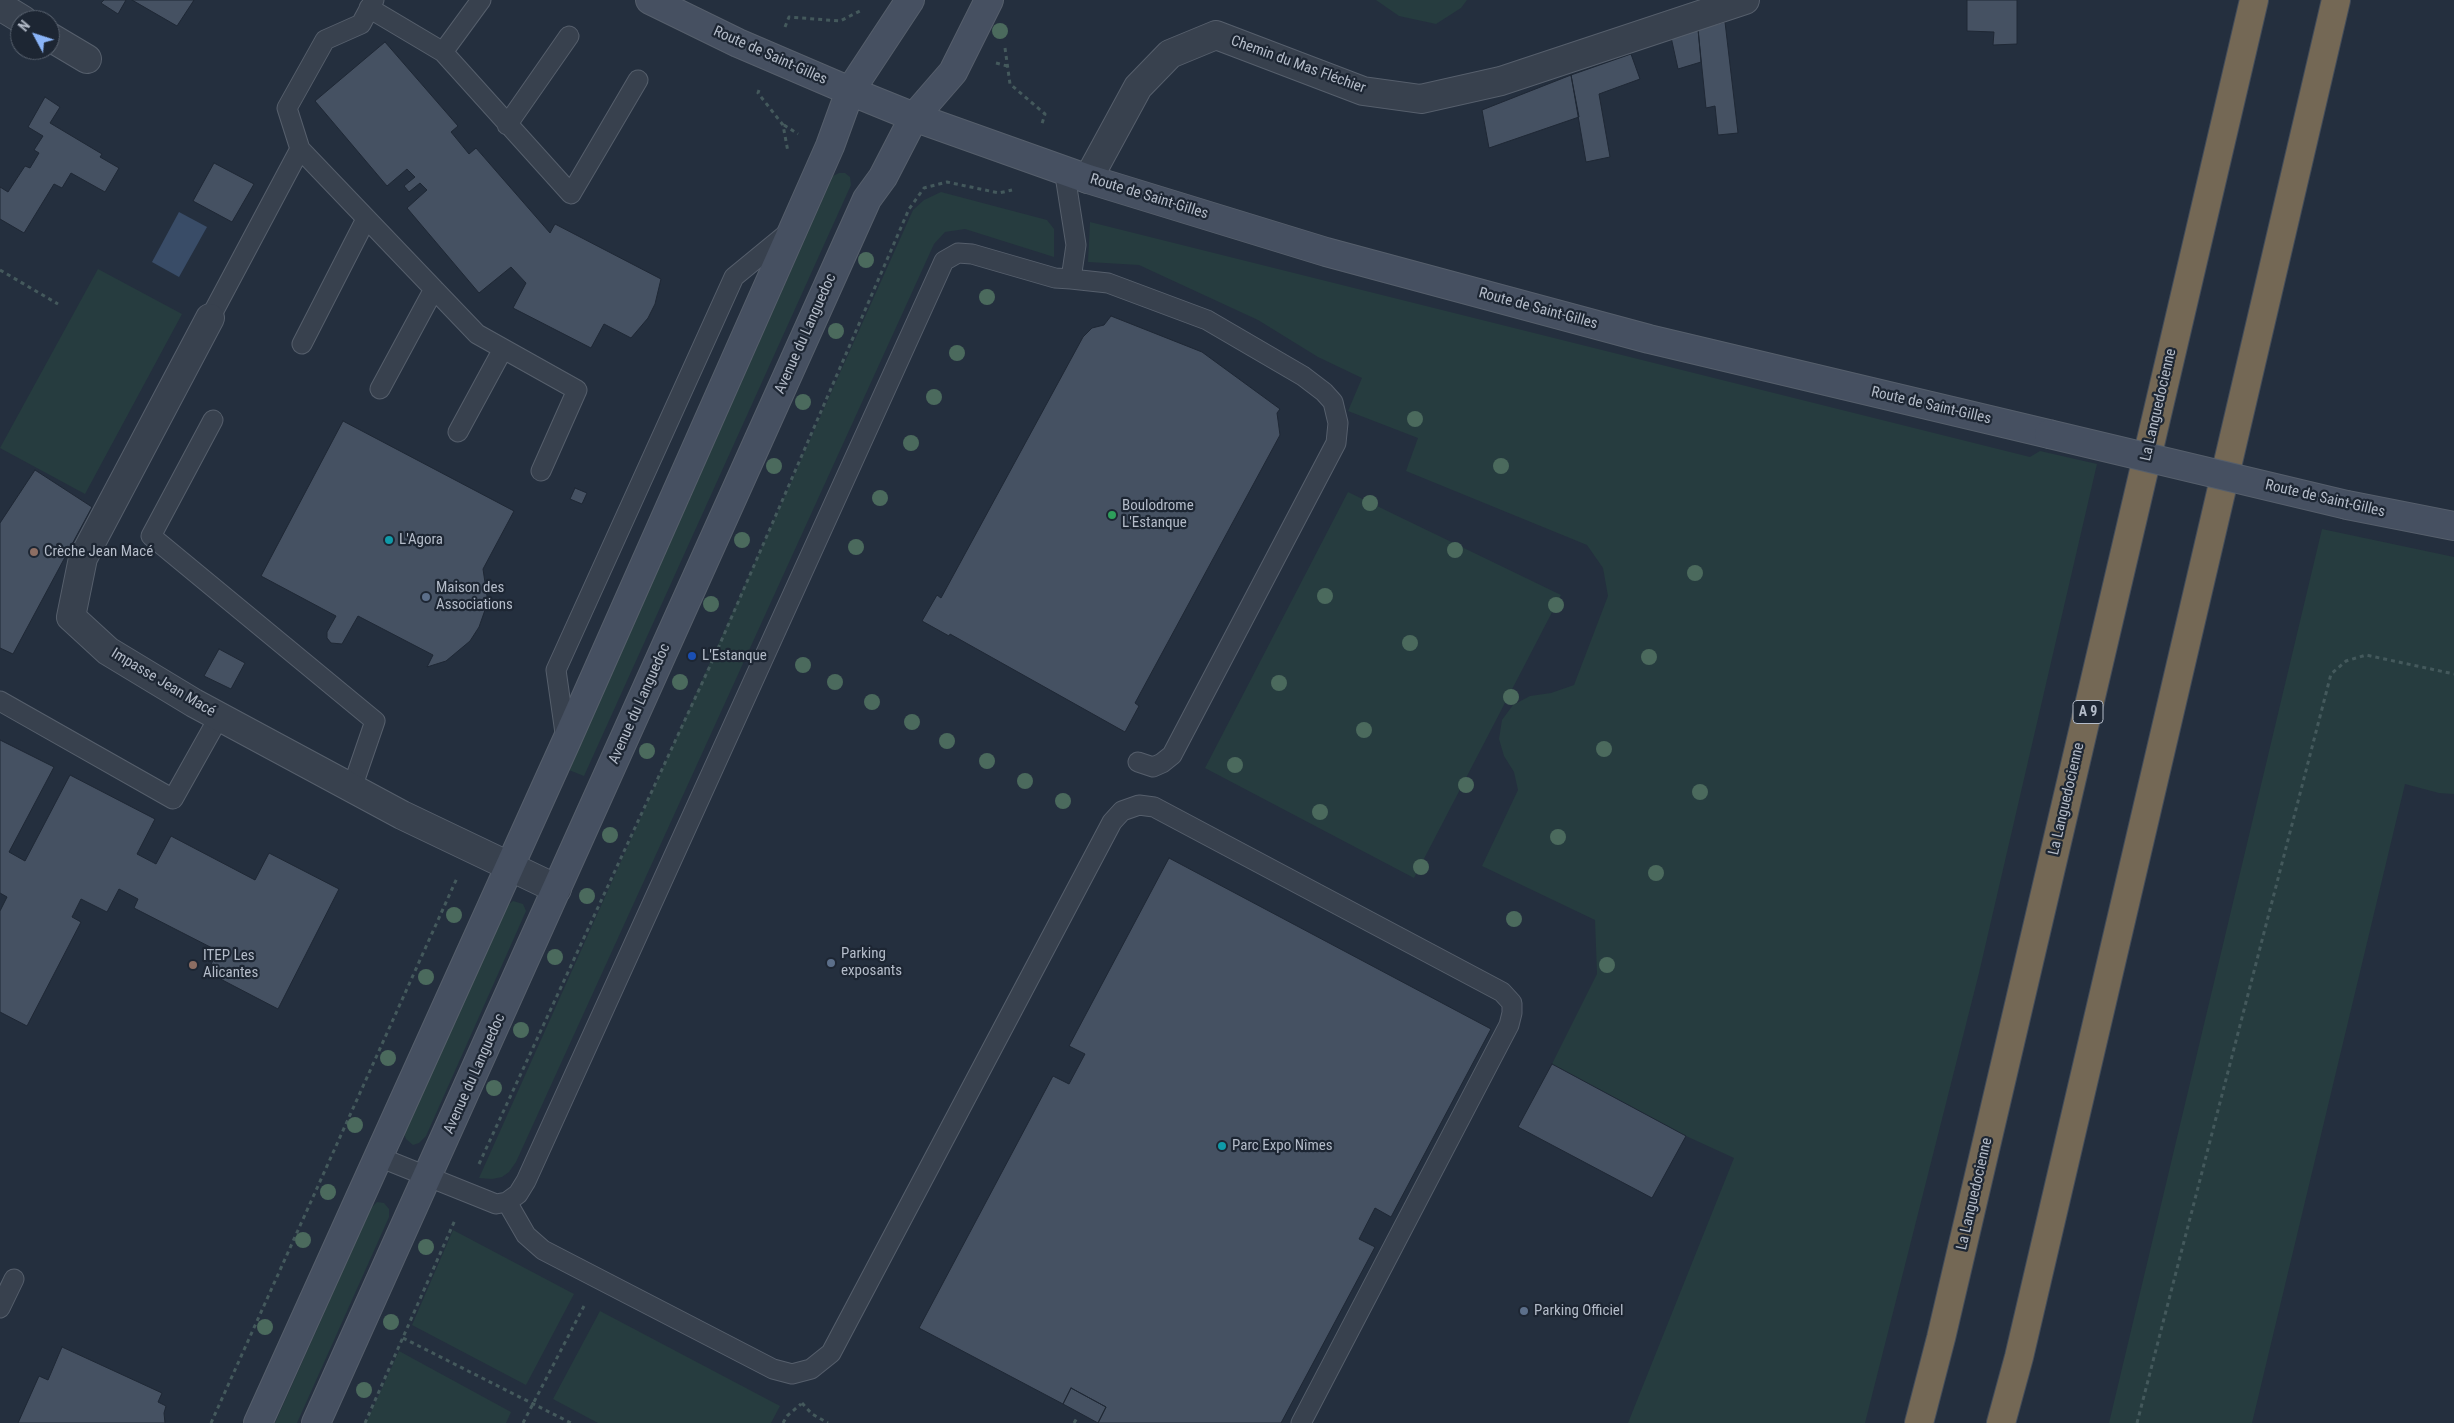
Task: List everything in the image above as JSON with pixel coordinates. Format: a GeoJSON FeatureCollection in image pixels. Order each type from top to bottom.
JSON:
{"type":"FeatureCollection","features":[{"type":"Feature","properties":{"kind":"highway","name":"La Languedocienne"},"geometry":{"type":"LineString","coordinates":[[1919,1423],[1950,1299],[2254,0]]}},
{"type":"Feature","properties":{"kind":"highway"},"geometry":{"type":"LineString","coordinates":[[2001,1423],[2336,0]]}},
{"type":"Feature","properties":{"kind":"street","name":"Route de Saint-Gilles"},"geometry":{"type":"LineString","coordinates":[[650,0],[738,43],[914,117],[1030,156],[1088,179],[1326,252],[1630,334],[2347,504],[2454,526]]}},
{"type":"Feature","properties":{"kind":"street"},"geometry":{"type":"LineString","coordinates":[[258,1423],[566,742],[830,146],[850,91],[910,0]]}},
{"type":"Feature","properties":{"kind":"street","name":"Avenue du Languedoc"},"geometry":{"type":"LineString","coordinates":[[316,1423],[867,200],[883,178],[914,117],[953,72],[989,0]]}},
{"type":"Feature","properties":{"kind":"street","name":"Chemin du Mas Fléchier"},"geometry":{"type":"LineString","coordinates":[[1088,179],[1138,87],[1170,54],[1216,35],[1363,91],[1422,100],[1501,81],[1745,0]]}},
{"type":"Feature","properties":{"kind":"street"},"geometry":{"type":"LineString","coordinates":[[60,43],[87,60]]}},
{"type":"Feature","properties":{"kind":"street","name":"Impasse Jean Macé"},"geometry":{"type":"LineString","coordinates":[[210,318],[83,558],[71,617],[108,651],[219,717],[461,845],[557,889]]}},
{"type":"Feature","properties":{"kind":"lane"},"geometry":{"type":"LineString","coordinates":[[444,52],[481,0]]}},
{"type":"Feature","properties":{"kind":"lane"},"geometry":{"type":"LineString","coordinates":[[541,471],[577,390],[478,334],[300,150],[288,108],[325,40],[361,24],[371,4],[444,52],[507,125],[571,194],[638,80]]}},
{"type":"Feature","properties":{"kind":"lane"},"geometry":{"type":"LineString","coordinates":[[507,125],[569,36]]}},
{"type":"Feature","properties":{"kind":"lane"},"geometry":{"type":"LineString","coordinates":[[210,318],[300,150]]}},
{"type":"Feature","properties":{"kind":"lane"},"geometry":{"type":"LineString","coordinates":[[1064,169],[1076,245],[1071,280]]}},
{"type":"Feature","properties":{"kind":"lane"},"geometry":{"type":"LineString","coordinates":[[302,344],[366,219]]}},
{"type":"Feature","properties":{"kind":"lane"},"geometry":{"type":"LineString","coordinates":[[566,742],[556,670],[734,277],[793,229]]}},
{"type":"Feature","properties":{"kind":"lane"},"geometry":{"type":"LineString","coordinates":[[379,1157],[496,1204],[507,1202],[518,1194],[526,1181],[944,261],[958,252],[972,254],[1038,274],[1071,280],[1108,283],[1207,320],[1303,376],[1324,392],[1333,402],[1338,422],[1336,443],[1172,755],[1153,767],[1138,762]]}},
{"type":"Feature","properties":{"kind":"lane"},"geometry":{"type":"LineString","coordinates":[[380,389],[434,288]]}},
{"type":"Feature","properties":{"kind":"lane"},"geometry":{"type":"LineString","coordinates":[[458,432],[504,349]]}},
{"type":"Feature","properties":{"kind":"lane"},"geometry":{"type":"LineString","coordinates":[[213,420],[151,536],[375,721],[352,788]]}},
{"type":"Feature","properties":{"kind":"lane"},"geometry":{"type":"LineString","coordinates":[[0,701],[173,799],[219,717]]}},
{"type":"Feature","properties":{"kind":"lane"},"geometry":{"type":"LineString","coordinates":[[507,1202],[526,1235],[543,1250],[773,1370],[792,1374],[811,1369],[831,1353],[1112,822],[1122,811],[1139,805],[1154,807],[1502,992],[1512,1003],[1509,1025],[1301,1423]]}},
{"type":"Feature","properties":{"kind":"lane"},"geometry":{"type":"LineString","coordinates":[[0,1308],[14,1279]]}},
{"type":"Feature","properties":{"kind":"path"},"geometry":{"type":"LineString","coordinates":[[365,1423],[466,1193],[716,653],[909,209],[924,188],[947,182],[999,193],[1015,190],[1045,114],[1010,84],[1004,47]]}},
{"type":"Feature","properties":{"kind":"path"},"geometry":{"type":"LineString","coordinates":[[0,270],[58,304]]}},
{"type":"Feature","properties":{"kind":"path"},"geometry":{"type":"LineString","coordinates":[[2137,1423],[2331,674],[2346,661],[2366,655],[2454,674]]}},
{"type":"Feature","properties":{"kind":"path"},"geometry":{"type":"LineString","coordinates":[[523,1423],[598,1279]]}},
{"type":"Feature","properties":{"kind":"path"},"geometry":{"type":"LineString","coordinates":[[403,1338],[572,1423]]}},
{"type":"Feature","properties":{"kind":"path"},"geometry":{"type":"LineString","coordinates":[[783,1423],[787,1416],[802,1403]]}},
{"type":"Feature","properties":{"kind":"path"},"geometry":{"type":"LineString","coordinates":[[1074,1423],[1077,1418]]}},
{"type":"Feature","properties":{"kind":"green space"},"geometry":{"type":"Polygon","coordinates":[[[1376,0],[1467,0],[1461,8],[1436,24],[1399,16],[1376,0]]]}},
{"type":"Feature","properties":{"kind":"green space"},"geometry":{"type":"Polygon","coordinates":[[[845,173],[850,177],[851,185],[584,776],[569,770],[833,176],[845,173]]]}},
{"type":"Feature","properties":{"kind":"green space"},"geometry":{"type":"Polygon","coordinates":[[[941,192],[1047,220],[1054,229],[1054,257],[965,229],[945,232],[934,244],[516,1162],[509,1172],[502,1177],[492,1179],[479,1178],[913,210],[924,200],[941,192]]]}},
{"type":"Feature","properties":{"kind":"green space"},"geometry":{"type":"Polygon","coordinates":[[[1090,222],[2030,457],[2040,451],[2097,464],[1979,973],[1865,1423],[1628,1423],[1734,1158],[1686,1136],[1552,1064],[1597,974],[1595,920],[1482,866],[1518,790],[1514,772],[1504,756],[1499,739],[1502,720],[1513,705],[1530,696],[1551,693],[1574,685],[1608,596],[1603,568],[1587,545],[1406,471],[1418,438],[1348,411],[1362,378],[1318,357],[1258,320],[1139,265],[1088,262],[1090,222]]]}},
{"type":"Feature","properties":{"kind":"green space"},"geometry":{"type":"Polygon","coordinates":[[[98,269],[182,314],[85,494],[0,448],[98,269]]]}},
{"type":"Feature","properties":{"kind":"green space"},"geometry":{"type":"Polygon","coordinates":[[[1348,492],[1561,595],[1414,878],[1205,768],[1348,492]]]}},
{"type":"Feature","properties":{"kind":"green space"},"geometry":{"type":"Polygon","coordinates":[[[2322,529],[2454,557],[2454,794],[2439,793],[2405,784],[2252,1423],[2109,1423],[2322,529]]]}},
{"type":"Feature","properties":{"kind":"green space"},"geometry":{"type":"Polygon","coordinates":[[[513,901],[523,904],[526,911],[426,1136],[419,1143],[413,1145],[406,1139],[404,1134],[405,1128],[507,906],[513,901]]]}},
{"type":"Feature","properties":{"kind":"green space"},"geometry":{"type":"Polygon","coordinates":[[[377,1202],[384,1203],[389,1209],[389,1217],[297,1423],[275,1423],[371,1208],[377,1202]]]}},
{"type":"Feature","properties":{"kind":"green space"},"geometry":{"type":"Polygon","coordinates":[[[453,1230],[574,1294],[526,1385],[412,1325],[453,1230]]]}},
{"type":"Feature","properties":{"kind":"green space"},"geometry":{"type":"Polygon","coordinates":[[[600,1311],[780,1406],[771,1423],[598,1423],[553,1399],[600,1311]]]}},
{"type":"Feature","properties":{"kind":"green space"},"geometry":{"type":"Polygon","coordinates":[[[399,1351],[511,1412],[506,1423],[366,1423],[399,1351]]]}},
{"type":"Feature","properties":{"kind":"water"},"geometry":{"type":"Polygon","coordinates":[[[179,212],[207,227],[179,277],[152,262],[179,212]]]}},
{"type":"Feature","properties":{"kind":"building"},"geometry":{"type":"Polygon","coordinates":[[[104,0],[126,0],[118,14],[101,3],[104,0]]]}},
{"type":"Feature","properties":{"kind":"building"},"geometry":{"type":"Polygon","coordinates":[[[132,0],[194,0],[177,26],[132,0]]]}},
{"type":"Feature","properties":{"kind":"building"},"geometry":{"type":"Polygon","coordinates":[[[1967,0],[2017,0],[2017,44],[1993,45],[1994,32],[1967,31],[1967,0]]]}},
{"type":"Feature","properties":{"kind":"building"},"geometry":{"type":"Polygon","coordinates":[[[1725,22],[1738,133],[1718,135],[1715,106],[1706,108],[1698,29],[1725,22]]]}},
{"type":"Feature","properties":{"kind":"building"},"geometry":{"type":"Polygon","coordinates":[[[1698,29],[1701,62],[1678,69],[1671,37],[1698,29]]]}},
{"type":"Feature","properties":{"kind":"building"},"geometry":{"type":"Polygon","coordinates":[[[385,42],[458,126],[451,132],[469,154],[476,148],[550,233],[555,224],[661,279],[655,304],[648,318],[631,338],[604,324],[591,348],[513,308],[526,283],[511,267],[479,293],[407,208],[427,190],[420,183],[409,192],[404,186],[415,177],[407,169],[387,186],[315,101],[385,42]]]}},
{"type":"Feature","properties":{"kind":"building"},"geometry":{"type":"Polygon","coordinates":[[[1631,54],[1640,79],[1599,94],[1610,157],[1586,162],[1571,75],[1631,54]]]}},
{"type":"Feature","properties":{"kind":"building"},"geometry":{"type":"Polygon","coordinates":[[[1571,75],[1579,117],[1489,148],[1482,110],[1571,75]]]}},
{"type":"Feature","properties":{"kind":"building"},"geometry":{"type":"Polygon","coordinates":[[[45,97],[60,107],[50,123],[102,154],[100,157],[119,168],[105,192],[71,173],[62,188],[54,184],[24,233],[0,219],[0,187],[8,192],[25,166],[30,168],[39,153],[34,150],[43,136],[28,127],[45,97]]]}},
{"type":"Feature","properties":{"kind":"building"},"geometry":{"type":"Polygon","coordinates":[[[214,163],[254,184],[232,222],[193,201],[214,163]]]}},
{"type":"Feature","properties":{"kind":"building","name":"Boulodrome L'Estanque"},"geometry":{"type":"Polygon","coordinates":[[[1111,316],[1202,352],[1280,409],[1277,413],[1280,435],[1135,703],[1139,706],[1125,732],[950,634],[949,636],[922,621],[937,595],[941,598],[1083,337],[1092,328],[1104,325],[1111,316]]]}},
{"type":"Feature","properties":{"kind":"building","name":"L'Agora"},"geometry":{"type":"Polygon","coordinates":[[[343,421],[514,511],[483,569],[487,596],[485,610],[479,627],[470,641],[446,661],[427,667],[433,655],[358,616],[342,644],[331,643],[327,638],[327,632],[336,616],[261,576],[343,421]]]}},
{"type":"Feature","properties":{"kind":"building","name":"Crèche Jean Macé"},"geometry":{"type":"Polygon","coordinates":[[[35,470],[92,507],[13,654],[0,648],[0,523],[35,470]]]}},
{"type":"Feature","properties":{"kind":"building"},"geometry":{"type":"Polygon","coordinates":[[[575,488],[587,493],[582,504],[570,499],[575,488]]]}},
{"type":"Feature","properties":{"kind":"building"},"geometry":{"type":"Polygon","coordinates":[[[219,649],[245,663],[231,689],[204,676],[219,649]]]}},
{"type":"Feature","properties":{"kind":"building"},"geometry":{"type":"Polygon","coordinates":[[[0,740],[54,767],[9,852],[25,861],[70,775],[155,819],[137,854],[156,864],[171,836],[255,880],[269,853],[339,889],[278,1009],[207,972],[218,951],[134,908],[138,899],[119,889],[107,912],[81,899],[72,917],[81,922],[27,1026],[0,1012],[0,911],[7,897],[0,893],[0,740]]]}},
{"type":"Feature","properties":{"kind":"building","name":"Parc Expo Nîmes"},"geometry":{"type":"Polygon","coordinates":[[[1169,858],[1491,1029],[1391,1217],[1375,1208],[1359,1239],[1375,1247],[1281,1423],[1098,1423],[1106,1407],[1071,1388],[1063,1404],[919,1328],[1053,1076],[1069,1084],[1085,1054],[1069,1046],[1169,858]]]}},
{"type":"Feature","properties":{"kind":"building"},"geometry":{"type":"Polygon","coordinates":[[[1552,1064],[1686,1136],[1652,1198],[1518,1127],[1552,1064]]]}},
{"type":"Feature","properties":{"kind":"building"},"geometry":{"type":"Polygon","coordinates":[[[62,1347],[162,1393],[158,1402],[166,1406],[164,1413],[165,1423],[18,1423],[39,1376],[48,1380],[62,1347]]]}},
{"type":"Feature","properties":{"kind":"building"},"geometry":{"type":"Polygon","coordinates":[[[1071,1388],[1106,1407],[1098,1423],[1063,1404],[1071,1388]]]}},
{"type":"Feature","properties":{"kind":"place","name":"Boulodrome L'Estanque"},"geometry":{"type":"Point","coordinates":[1112,515]}},
{"type":"Feature","properties":{"kind":"place","name":"L'Agora"},"geometry":{"type":"Point","coordinates":[389,540]}},
{"type":"Feature","properties":{"kind":"place","name":"Crèche Jean Macé"},"geometry":{"type":"Point","coordinates":[34,552]}},
{"type":"Feature","properties":{"kind":"place","name":"Maison des Associations"},"geometry":{"type":"Point","coordinates":[426,597]}},
{"type":"Feature","properties":{"kind":"place","name":"L'Estanque"},"geometry":{"type":"Point","coordinates":[692,656]}},
{"type":"Feature","properties":{"kind":"place","name":"Parking exposants"},"geometry":{"type":"Point","coordinates":[831,963]}},
{"type":"Feature","properties":{"kind":"place","name":"ITEP Les Alicantes"},"geometry":{"type":"Point","coordinates":[193,965]}},
{"type":"Feature","properties":{"kind":"place","name":"Parc Expo Nîmes"},"geometry":{"type":"Point","coordinates":[1222,1146]}},
{"type":"Feature","properties":{"kind":"place","name":"Parking Officiel"},"geometry":{"type":"Point","coordinates":[1524,1311]}}]}
